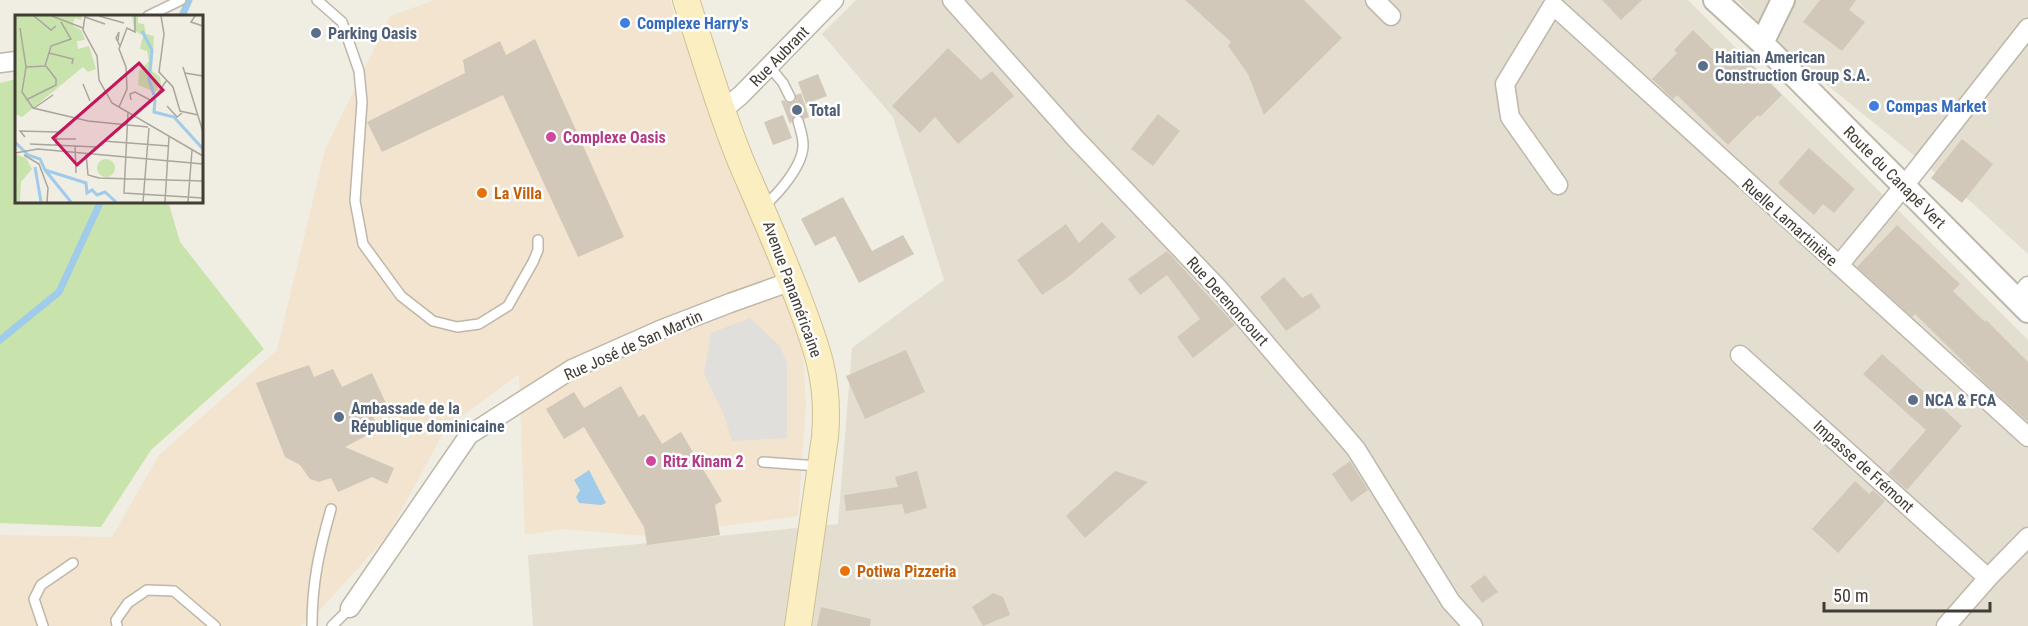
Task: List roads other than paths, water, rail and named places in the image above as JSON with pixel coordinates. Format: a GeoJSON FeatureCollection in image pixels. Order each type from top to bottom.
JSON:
{"type":"FeatureCollection","features":[{"type":"Feature","properties":{"kind":"main road","name":"Avenue Panaméricaine"},"geometry":{"type":"LineString","coordinates":[[686,0],[722,111],[792,281],[818,350],[823,373],[827,416],[798,626]]}},
{"type":"Feature","properties":{"kind":"street","name":"Rue Aubrant"},"geometry":{"type":"LineString","coordinates":[[722,111],[741,95],[834,0]]}},
{"type":"Feature","properties":{"kind":"street","name":"Rue Derenoncourt"},"geometry":{"type":"LineString","coordinates":[[952,0],[1075,138],[1219,289],[1356,449],[1451,602],[1473,626]]}},
{"type":"Feature","properties":{"kind":"street"},"geometry":{"type":"LineString","coordinates":[[1375,0],[1391,16]]}},
{"type":"Feature","properties":{"kind":"street","name":"Route du Canapé Vert"},"geometry":{"type":"LineString","coordinates":[[1715,0],[1762,43],[1904,186],[2024,299]]}},
{"type":"Feature","properties":{"kind":"street"},"geometry":{"type":"LineString","coordinates":[[1762,43],[1783,0]]}},
{"type":"Feature","properties":{"kind":"street","name":"Ruelle Lamartinière"},"geometry":{"type":"LineString","coordinates":[[1558,185],[1510,117],[1505,84],[1553,5],[2028,437]]}},
{"type":"Feature","properties":{"kind":"street"},"geometry":{"type":"LineString","coordinates":[[1839,265],[2028,28]]}},
{"type":"Feature","properties":{"kind":"street"},"geometry":{"type":"LineString","coordinates":[[0,63],[15,62]]}},
{"type":"Feature","properties":{"kind":"street","name":"Rue José de San Martin"},"geometry":{"type":"LineString","coordinates":[[350,608],[469,435],[572,369],[660,330],[792,281]]}},
{"type":"Feature","properties":{"kind":"street","name":"Impasse de Frémont"},"geometry":{"type":"LineString","coordinates":[[1740,355],[1988,578]]}},
{"type":"Feature","properties":{"kind":"street"},"geometry":{"type":"LineString","coordinates":[[1946,626],[2028,537]]}},
{"type":"Feature","properties":{"kind":"lane"},"geometry":{"type":"LineString","coordinates":[[150,15],[181,0]]}},
{"type":"Feature","properties":{"kind":"lane"},"geometry":{"type":"LineString","coordinates":[[317,0],[342,22],[359,71],[362,102],[355,201],[363,244],[401,296],[434,321],[457,327],[479,324],[508,306],[533,262],[538,250],[538,240]]}},
{"type":"Feature","properties":{"kind":"lane"},"geometry":{"type":"LineString","coordinates":[[769,66],[783,83],[790,97]]}},
{"type":"Feature","properties":{"kind":"lane"},"geometry":{"type":"LineString","coordinates":[[762,208],[786,184],[798,163],[804,146],[798,121]]}},
{"type":"Feature","properties":{"kind":"lane"},"geometry":{"type":"LineString","coordinates":[[764,462],[821,467]]}},
{"type":"Feature","properties":{"kind":"lane"},"geometry":{"type":"LineString","coordinates":[[312,626],[312,594],[318,552],[331,509]]}},
{"type":"Feature","properties":{"kind":"lane"},"geometry":{"type":"LineString","coordinates":[[42,626],[34,599],[41,585],[73,562]]}},
{"type":"Feature","properties":{"kind":"lane"},"geometry":{"type":"LineString","coordinates":[[117,626],[116,620],[128,603],[147,590],[174,591],[215,626]]}},
{"type":"Feature","properties":{"kind":"lane","name":"Rue José de San Martin"},"geometry":{"type":"LineString","coordinates":[[332,626],[350,608]]}},
{"type":"Feature","properties":{"kind":"water"},"geometry":{"type":"Polygon","coordinates":[[[589,470],[606,503],[601,505],[579,503],[576,497],[580,490],[574,480],[589,470]]]}},
{"type":"Feature","properties":{"kind":"waterway"},"geometry":{"type":"LineString","coordinates":[[182,15],[189,0]]}},
{"type":"Feature","properties":{"kind":"waterway"},"geometry":{"type":"LineString","coordinates":[[0,340],[59,292],[101,202]]}},
{"type":"Feature","properties":{"kind":"place","name":"Complexe Harry's"},"geometry":{"type":"Point","coordinates":[625,23]}},
{"type":"Feature","properties":{"kind":"place","name":"Parking Oasis"},"geometry":{"type":"Point","coordinates":[316,33]}},
{"type":"Feature","properties":{"kind":"place","name":"Haitian American Construction Group S.A."},"geometry":{"type":"Point","coordinates":[1703,66]}},
{"type":"Feature","properties":{"kind":"place","name":"Compas Market"},"geometry":{"type":"Point","coordinates":[1874,106]}},
{"type":"Feature","properties":{"kind":"place","name":"Total"},"geometry":{"type":"Point","coordinates":[797,110]}},
{"type":"Feature","properties":{"kind":"place","name":"Complexe Oasis"},"geometry":{"type":"Point","coordinates":[551,137]}},
{"type":"Feature","properties":{"kind":"place","name":"La Villa"},"geometry":{"type":"Point","coordinates":[482,193]}},
{"type":"Feature","properties":{"kind":"place","name":"NCA & FCA"},"geometry":{"type":"Point","coordinates":[1913,400]}},
{"type":"Feature","properties":{"kind":"place","name":"Ambassade de la République dominicaine"},"geometry":{"type":"Point","coordinates":[339,417]}},
{"type":"Feature","properties":{"kind":"place","name":"Ritz Kinam 2"},"geometry":{"type":"Point","coordinates":[651,461]}},
{"type":"Feature","properties":{"kind":"place","name":"Potiwa Pizzeria"},"geometry":{"type":"Point","coordinates":[845,571]}}]}
